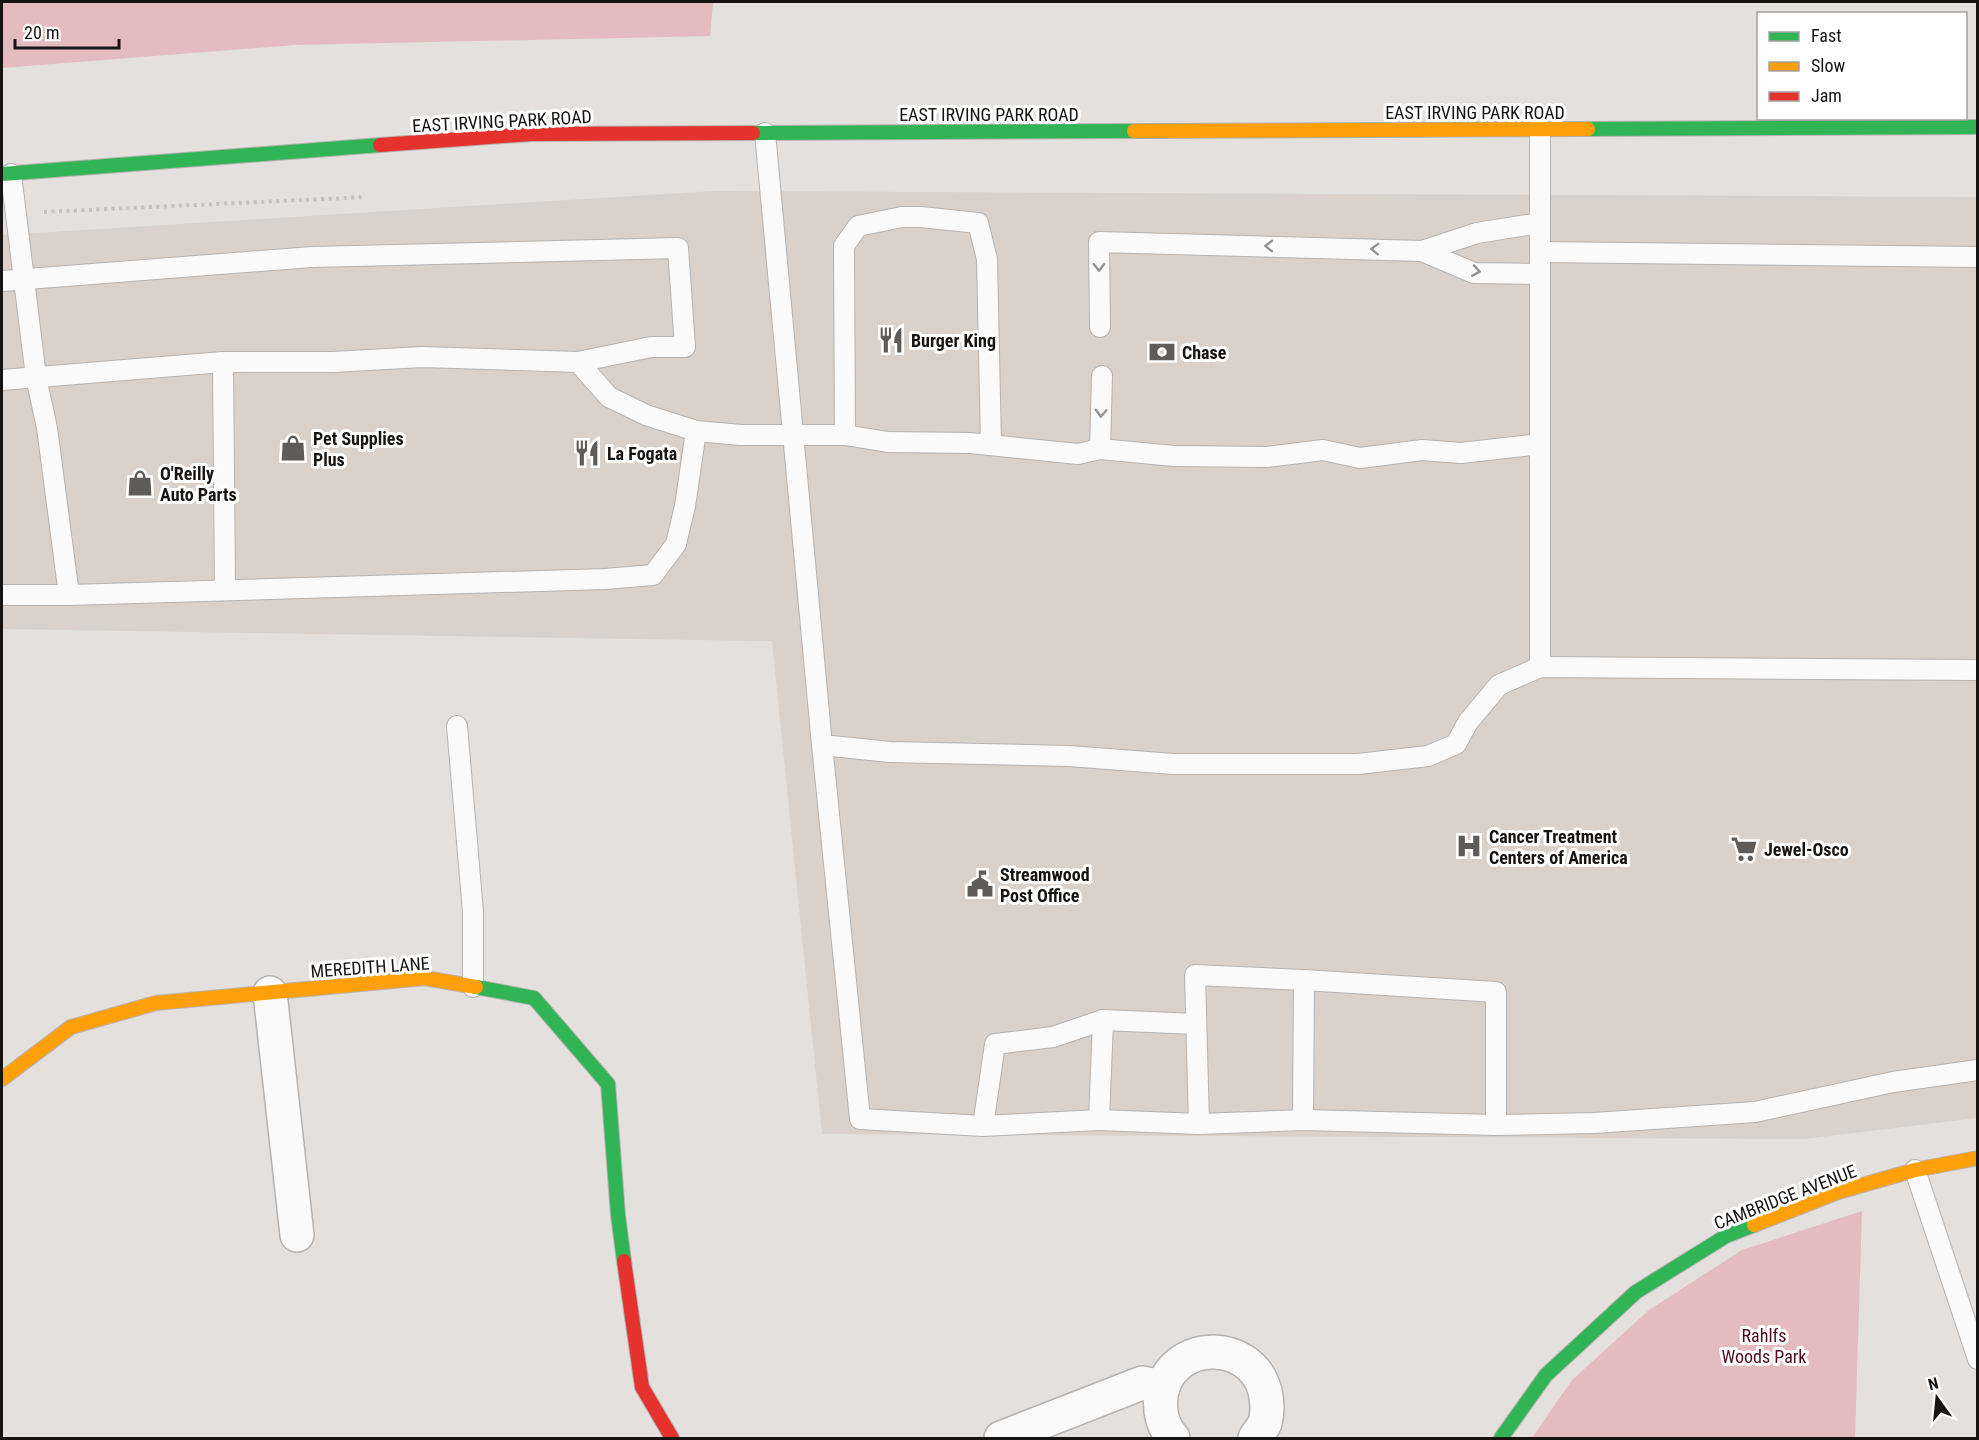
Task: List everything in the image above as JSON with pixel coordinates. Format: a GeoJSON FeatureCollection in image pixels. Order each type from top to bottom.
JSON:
{"type":"FeatureCollection","features":[{"type":"Feature","properties":{"kind":"main road","name":"EAST IRVING PARK ROAD"},"geometry":{"type":"LineString","coordinates":[[6,174],[532,134],[1977,127]]}},
{"type":"Feature","properties":{"kind":"main road","name":"MEREDITH LANE"},"geometry":{"type":"LineString","coordinates":[[2,1079],[71,1027],[156,1003],[425,978],[534,998],[608,1084],[618,1215],[642,1387],[672,1438]]}},
{"type":"Feature","properties":{"kind":"main road","name":"CAMBRIDGE AVENUE"},"geometry":{"type":"LineString","coordinates":[[1501,1438],[1546,1375],[1636,1292],[1726,1236],[1838,1192],[1915,1170],[1977,1158]]}},
{"type":"Feature","properties":{"kind":"street"},"geometry":{"type":"LineString","coordinates":[[270,993],[297,1235]]}},
{"type":"Feature","properties":{"kind":"street"},"geometry":{"type":"LineString","coordinates":[[1173,1438],[1165,1428],[1159,1408],[1162,1387],[1173,1369],[1190,1356],[1210,1351],[1231,1354],[1249,1365],[1262,1381],[1268,1401],[1265,1422],[1255,1438]]}},
{"type":"Feature","properties":{"kind":"street"},"geometry":{"type":"LineString","coordinates":[[1001,1438],[1142,1383],[1162,1387]]}},
{"type":"Feature","properties":{"kind":"lane"},"geometry":{"type":"LineString","coordinates":[[1540,129],[1540,667]]}},
{"type":"Feature","properties":{"kind":"lane"},"geometry":{"type":"LineString","coordinates":[[765,133],[792,435],[860,1119],[983,1126],[1099,1120],[1199,1124],[1303,1120],[1496,1125],[1594,1123],[1755,1112],[1893,1082],[1977,1070]]}},
{"type":"Feature","properties":{"kind":"lane"},"geometry":{"type":"LineString","coordinates":[[6,174],[16,214],[36,377],[47,429],[69,595]]}},
{"type":"Feature","properties":{"kind":"lane"},"geometry":{"type":"LineString","coordinates":[[845,435],[844,246],[858,226],[902,217],[921,217],[978,223],[987,259],[991,445]]}},
{"type":"Feature","properties":{"kind":"lane"},"geometry":{"type":"LineString","coordinates":[[1100,327],[1099,242],[1422,251],[1477,233],[1540,223]]}},
{"type":"Feature","properties":{"kind":"lane"},"geometry":{"type":"LineString","coordinates":[[2,281],[312,257],[678,248],[685,347],[651,347],[578,362],[422,357],[333,362],[223,362],[2,380]]}},
{"type":"Feature","properties":{"kind":"lane"},"geometry":{"type":"LineString","coordinates":[[1422,251],[1474,273],[1540,274]]}},
{"type":"Feature","properties":{"kind":"lane"},"geometry":{"type":"LineString","coordinates":[[1540,252],[1977,257]]}},
{"type":"Feature","properties":{"kind":"lane"},"geometry":{"type":"LineString","coordinates":[[223,362],[225,589]]}},
{"type":"Feature","properties":{"kind":"lane"},"geometry":{"type":"LineString","coordinates":[[578,362],[609,397],[646,415],[696,431],[741,435],[845,435],[888,442],[991,445],[1078,454],[1100,449],[1174,456],[1267,457],[1323,450],[1360,458],[1422,450],[1461,453],[1540,444]]}},
{"type":"Feature","properties":{"kind":"lane"},"geometry":{"type":"LineString","coordinates":[[1100,449],[1102,376]]}},
{"type":"Feature","properties":{"kind":"lane"},"geometry":{"type":"LineString","coordinates":[[2,595],[605,579],[653,575],[676,544],[685,506],[696,431]]}},
{"type":"Feature","properties":{"kind":"lane"},"geometry":{"type":"LineString","coordinates":[[822,745],[890,752],[1059,755],[1173,764],[1358,764],[1428,756],[1456,744],[1468,722],[1499,685],[1540,667],[1977,670]]}},
{"type":"Feature","properties":{"kind":"lane"},"geometry":{"type":"LineString","coordinates":[[457,726],[473,912],[472,987]]}},
{"type":"Feature","properties":{"kind":"lane"},"geometry":{"type":"LineString","coordinates":[[1199,1124],[1196,975],[1496,992],[1496,1125]]}},
{"type":"Feature","properties":{"kind":"lane"},"geometry":{"type":"LineString","coordinates":[[1303,1120],[1304,980]]}},
{"type":"Feature","properties":{"kind":"lane"},"geometry":{"type":"LineString","coordinates":[[983,1126],[995,1044],[1053,1037],[1103,1020],[1196,1024]]}},
{"type":"Feature","properties":{"kind":"lane"},"geometry":{"type":"LineString","coordinates":[[1099,1120],[1103,1020]]}},
{"type":"Feature","properties":{"kind":"lane"},"geometry":{"type":"LineString","coordinates":[[1915,1170],[1977,1359]]}},
{"type":"Feature","properties":{"kind":"path"},"geometry":{"type":"LineString","coordinates":[[16,214],[366,197]]}},
{"type":"Feature","properties":{"kind":"shaded area"},"geometry":{"type":"Polygon","coordinates":[[[714,191],[1977,197],[1977,1118],[1804,1139],[822,1134],[772,641],[2,629],[2,235],[714,191]]]}},
{"type":"Feature","properties":{"kind":"green space"},"geometry":{"type":"Polygon","coordinates":[[[2,2],[713,2],[710,36],[295,45],[2,68],[2,2]]]}},
{"type":"Feature","properties":{"kind":"green space","name":"Rahlfs Woods Park"},"geometry":{"type":"Polygon","coordinates":[[[1862,1211],[1855,1438],[1532,1438],[1572,1380],[1649,1310],[1742,1250],[1862,1211]]]}},
{"type":"Feature","properties":{"kind":"traffic: fast"},"geometry":{"type":"LineString","coordinates":[[1588,129],[1978,127]]}},
{"type":"Feature","properties":{"kind":"traffic: fast"},"geometry":{"type":"LineString","coordinates":[[753,133],[1134,131]]}},
{"type":"Feature","properties":{"kind":"traffic: fast"},"geometry":{"type":"LineString","coordinates":[[2,174],[380,145]]}},
{"type":"Feature","properties":{"kind":"traffic: fast"},"geometry":{"type":"LineString","coordinates":[[476,987],[534,998],[608,1084],[618,1215],[624,1261]]}},
{"type":"Feature","properties":{"kind":"traffic: fast"},"geometry":{"type":"LineString","coordinates":[[1501,1438],[1546,1375],[1636,1292],[1726,1236],[1754,1225]]}},
{"type":"Feature","properties":{"kind":"traffic: slow"},"geometry":{"type":"LineString","coordinates":[[1134,131],[1588,129]]}},
{"type":"Feature","properties":{"kind":"traffic: slow"},"geometry":{"type":"LineString","coordinates":[[2,1079],[71,1027],[156,1003],[425,978],[476,987]]}},
{"type":"Feature","properties":{"kind":"traffic: slow"},"geometry":{"type":"LineString","coordinates":[[1754,1225],[1838,1192],[1915,1170],[1978,1158]]}},
{"type":"Feature","properties":{"kind":"traffic: jam"},"geometry":{"type":"LineString","coordinates":[[380,145],[532,134],[753,133]]}},
{"type":"Feature","properties":{"kind":"traffic: jam"},"geometry":{"type":"LineString","coordinates":[[624,1261],[642,1387],[672,1438]]}},
{"type":"Feature","properties":{"kind":"place","name":"Burger King"},"geometry":{"type":"Point","coordinates":[891,340]}},
{"type":"Feature","properties":{"kind":"place","name":"Chase"},"geometry":{"type":"Point","coordinates":[1162,352]}},
{"type":"Feature","properties":{"kind":"place","name":"Pet Supplies Plus"},"geometry":{"type":"Point","coordinates":[293,448]}},
{"type":"Feature","properties":{"kind":"place","name":"La Fogata"},"geometry":{"type":"Point","coordinates":[587,453]}},
{"type":"Feature","properties":{"kind":"place","name":"O'Reilly Auto Parts"},"geometry":{"type":"Point","coordinates":[140,483]}},
{"type":"Feature","properties":{"kind":"place","name":"Cancer Treatment Centers of America"},"geometry":{"type":"Point","coordinates":[1469,846]}},
{"type":"Feature","properties":{"kind":"place","name":"Jewel-Osco"},"geometry":{"type":"Point","coordinates":[1744,849]}},
{"type":"Feature","properties":{"kind":"place","name":"Streamwood Post Office"},"geometry":{"type":"Point","coordinates":[980,884]}}]}
